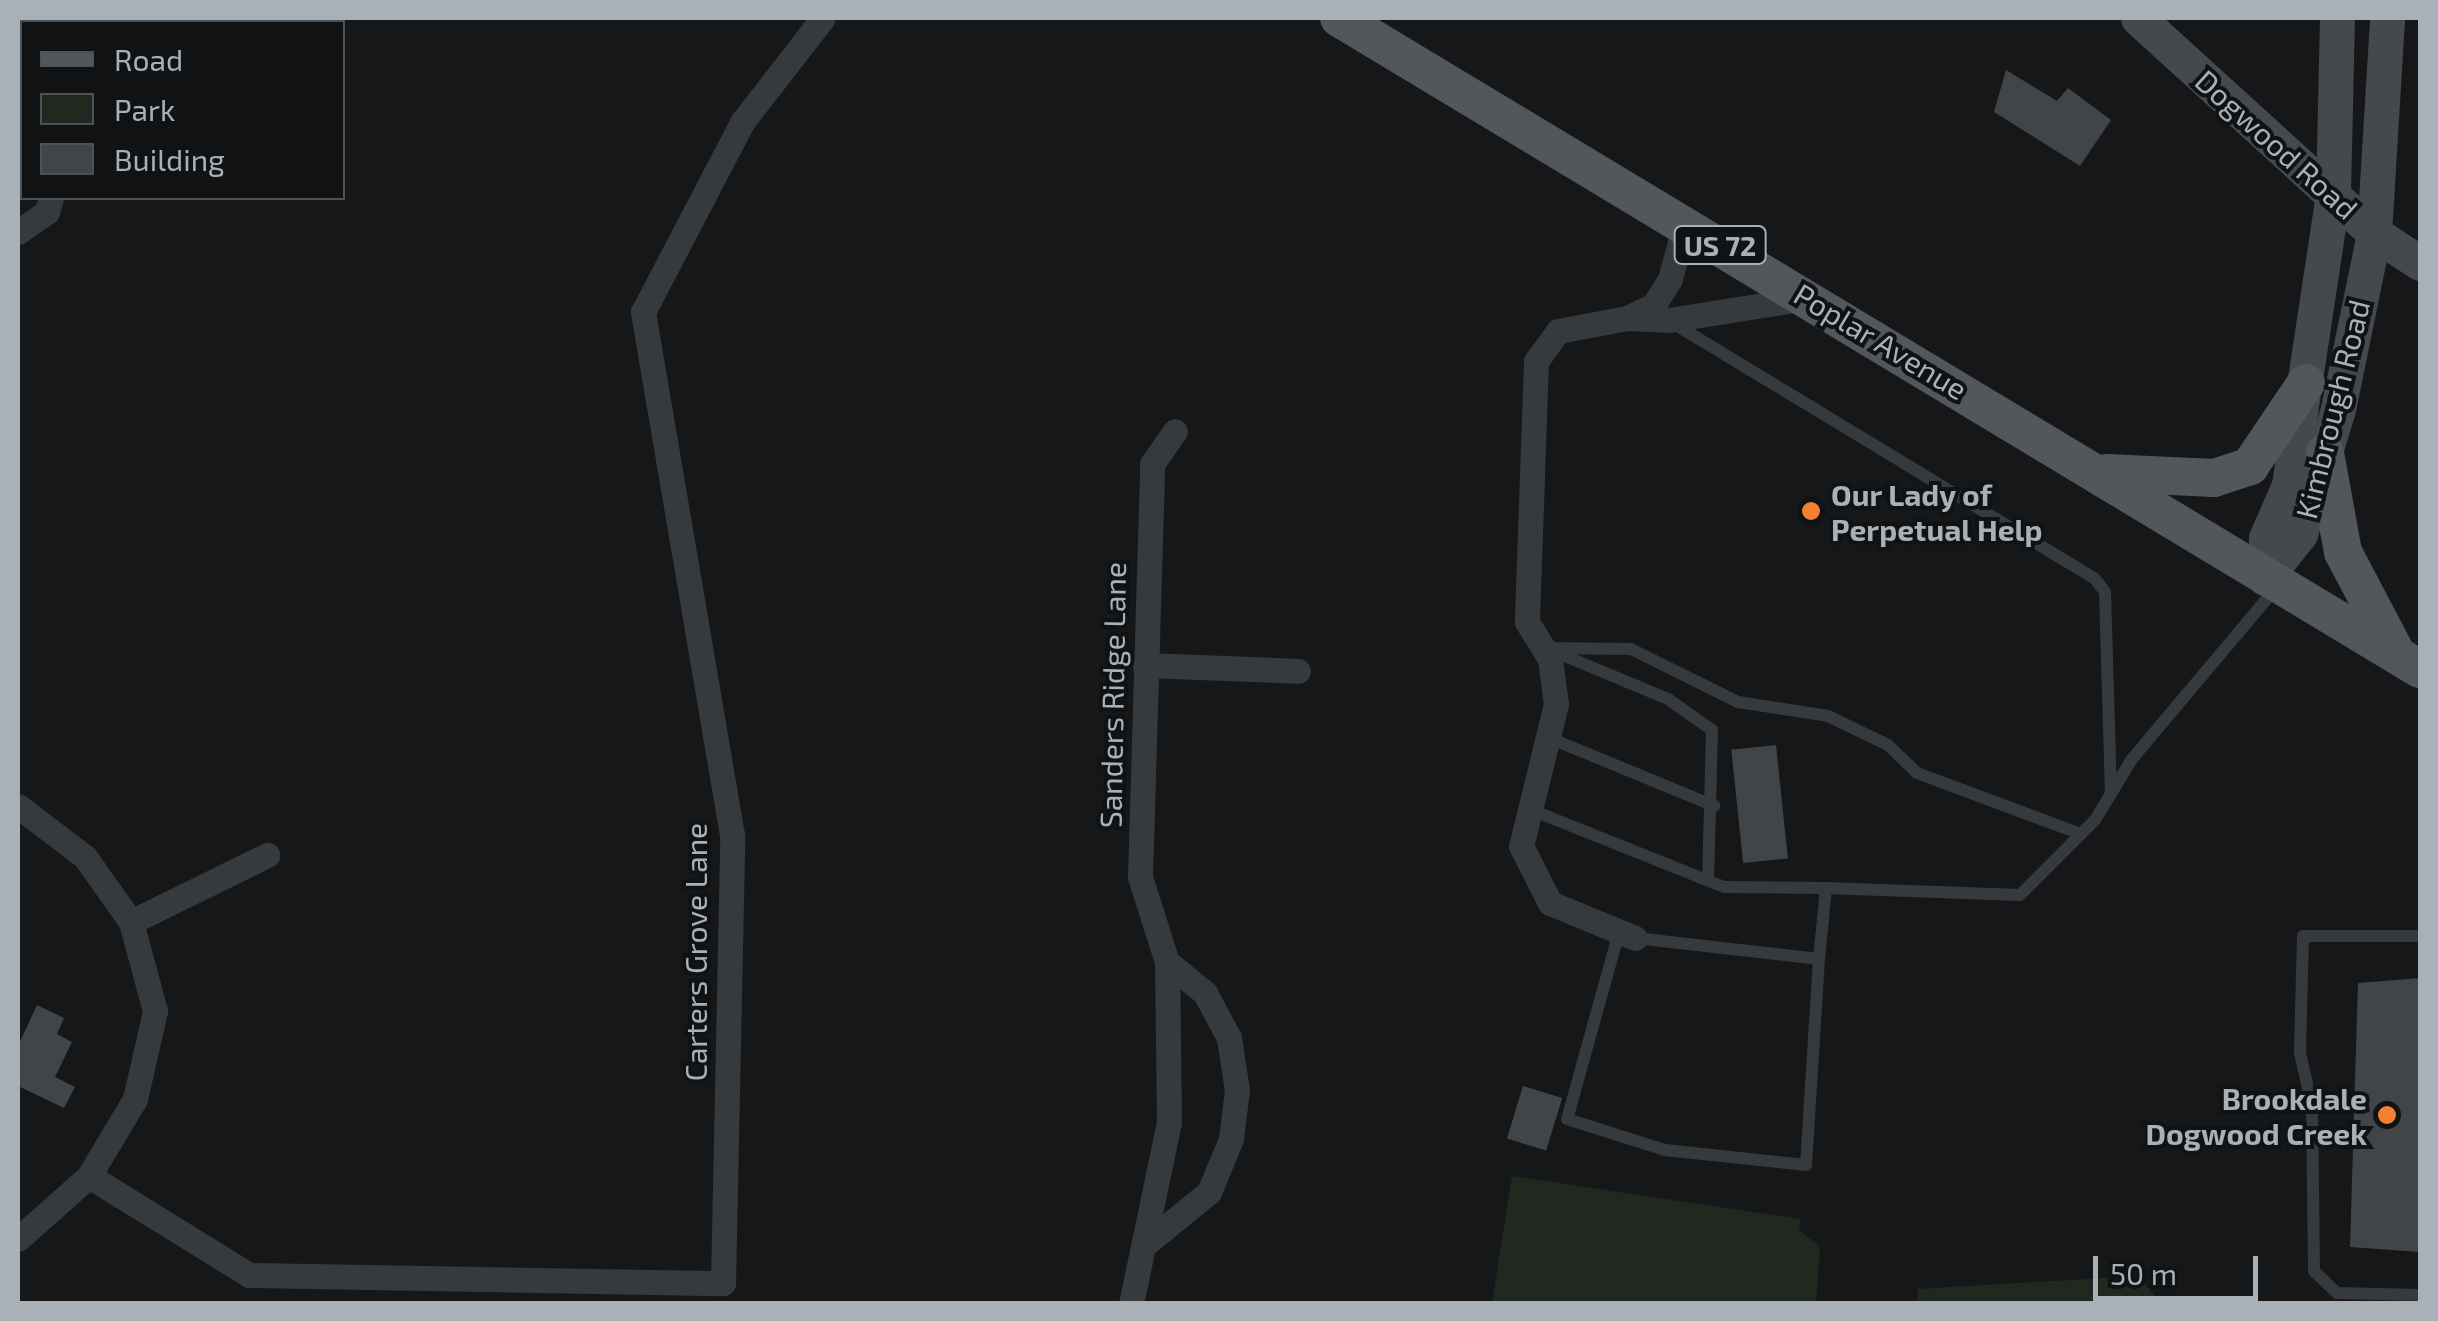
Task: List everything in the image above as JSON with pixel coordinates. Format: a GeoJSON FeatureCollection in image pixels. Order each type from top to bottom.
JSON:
{"type":"FeatureCollection","features":[{"type":"Feature","properties":{"kind":"main road","name":"Poplar Avenue"},"geometry":{"type":"LineString","coordinates":[[1339,18],[2100,473],[2271,582],[2410,662]]}},
{"type":"Feature","properties":{"kind":"main road"},"geometry":{"type":"LineString","coordinates":[[2100,473],[2214,478],[2250,466],[2306,382]]}},
{"type":"Feature","properties":{"kind":"main road"},"geometry":{"type":"LineString","coordinates":[[2325,453],[2343,552],[2410,662]]}},
{"type":"Feature","properties":{"kind":"street","name":"Carters Grove Lane"},"geometry":{"type":"LineString","coordinates":[[89,1176],[249,1275],[723,1283],[732,835],[643,312],[743,121],[823,18]]}},
{"type":"Feature","properties":{"kind":"street","name":"Dogwood Road"},"geometry":{"type":"LineString","coordinates":[[2138,18],[2374,234],[2420,263]]}},
{"type":"Feature","properties":{"kind":"street","name":"Kimbrough Road"},"geometry":{"type":"LineString","coordinates":[[2271,582],[2306,382],[2333,193],[2337,18]]}},
{"type":"Feature","properties":{"kind":"street","name":"Kimbrough Road"},"geometry":{"type":"LineString","coordinates":[[2271,582],[2289,558],[2325,453],[2374,234],[2387,18]]}},
{"type":"Feature","properties":{"kind":"street"},"geometry":{"type":"LineString","coordinates":[[18,232],[47,212],[50,200]]}},
{"type":"Feature","properties":{"kind":"street"},"geometry":{"type":"LineString","coordinates":[[1627,935],[1560,909],[1536,889],[1521,846],[1526,808],[1556,687],[1544,648],[1526,622],[1536,362],[1558,331],[1626,318],[1654,306],[1670,279],[1685,224]]}},
{"type":"Feature","properties":{"kind":"street"},"geometry":{"type":"LineString","coordinates":[[1626,318],[1669,320],[1808,298]]}},
{"type":"Feature","properties":{"kind":"street","name":"Sanders Ridge Lane"},"geometry":{"type":"LineString","coordinates":[[1130,1300],[1168,1122],[1167,962],[1140,876],[1152,464],[1175,431]]}},
{"type":"Feature","properties":{"kind":"street"},"geometry":{"type":"LineString","coordinates":[[1145,664],[1298,671]]}},
{"type":"Feature","properties":{"kind":"street"},"geometry":{"type":"LineString","coordinates":[[18,806],[85,857],[132,922],[155,1011],[135,1099],[89,1176],[18,1239]]}},
{"type":"Feature","properties":{"kind":"street"},"geometry":{"type":"LineString","coordinates":[[132,922],[267,855]]}},
{"type":"Feature","properties":{"kind":"street"},"geometry":{"type":"LineString","coordinates":[[1144,1246],[1208,1192],[1231,1138],[1237,1090],[1229,1038],[1205,993],[1167,962]]}},
{"type":"Feature","properties":{"kind":"lane"},"geometry":{"type":"LineString","coordinates":[[1669,320],[2095,579],[2105,592],[2111,794]]}},
{"type":"Feature","properties":{"kind":"lane"},"geometry":{"type":"LineString","coordinates":[[1526,808],[1724,888],[2020,895],[2081,834],[2271,582]]}},
{"type":"Feature","properties":{"kind":"lane"},"geometry":{"type":"LineString","coordinates":[[1544,648],[1668,700],[1712,730],[1714,806],[1708,879]]}},
{"type":"Feature","properties":{"kind":"lane"},"geometry":{"type":"LineString","coordinates":[[1544,648],[1632,648],[1738,702],[1857,727],[1917,772],[2081,834]]}},
{"type":"Feature","properties":{"kind":"lane"},"geometry":{"type":"LineString","coordinates":[[1546,737],[1714,806]]}},
{"type":"Feature","properties":{"kind":"lane"},"geometry":{"type":"LineString","coordinates":[[1819,960],[1627,935],[1567,1118],[1665,1150],[1806,1165],[1826,888]]}},
{"type":"Feature","properties":{"kind":"lane"},"geometry":{"type":"LineString","coordinates":[[2420,936],[2303,936],[2300,1053],[2312,1106],[2314,1270],[2337,1293],[2420,1295]]}},
{"type":"Feature","properties":{"kind":"green space"},"geometry":{"type":"Polygon","coordinates":[[[1512,1176],[1801,1219],[1799,1230],[1820,1247],[1816,1303],[1492,1303],[1512,1176]]]}},
{"type":"Feature","properties":{"kind":"green space"},"geometry":{"type":"Polygon","coordinates":[[[2138,1276],[2161,1303],[1918,1303],[1917,1289],[2138,1276]]]}},
{"type":"Feature","properties":{"kind":"building"},"geometry":{"type":"Polygon","coordinates":[[[2006,70],[2057,101],[2068,88],[2111,120],[2080,166],[1994,112],[2006,70]]]}},
{"type":"Feature","properties":{"kind":"building"},"geometry":{"type":"Polygon","coordinates":[[[1776,745],[1788,858],[1743,863],[1731,750],[1776,745]]]}},
{"type":"Feature","properties":{"kind":"building","name":"Brookdale Dogwood Creek"},"geometry":{"type":"Polygon","coordinates":[[[2420,978],[2420,1252],[2350,1247],[2358,983],[2420,978]]]}},
{"type":"Feature","properties":{"kind":"building"},"geometry":{"type":"Polygon","coordinates":[[[37,1005],[64,1018],[57,1034],[72,1042],[55,1077],[75,1087],[64,1108],[18,1086],[18,1046],[37,1005]]]}},
{"type":"Feature","properties":{"kind":"building"},"geometry":{"type":"Polygon","coordinates":[[[1523,1086],[1562,1098],[1546,1151],[1507,1139],[1523,1086]]]}},
{"type":"Feature","properties":{"kind":"place","name":"Our Lady of Perpetual Help"},"geometry":{"type":"Point","coordinates":[1811,511]}},
{"type":"Feature","properties":{"kind":"place","name":"Brookdale Dogwood Creek"},"geometry":{"type":"Point","coordinates":[2387,1115]}}]}
